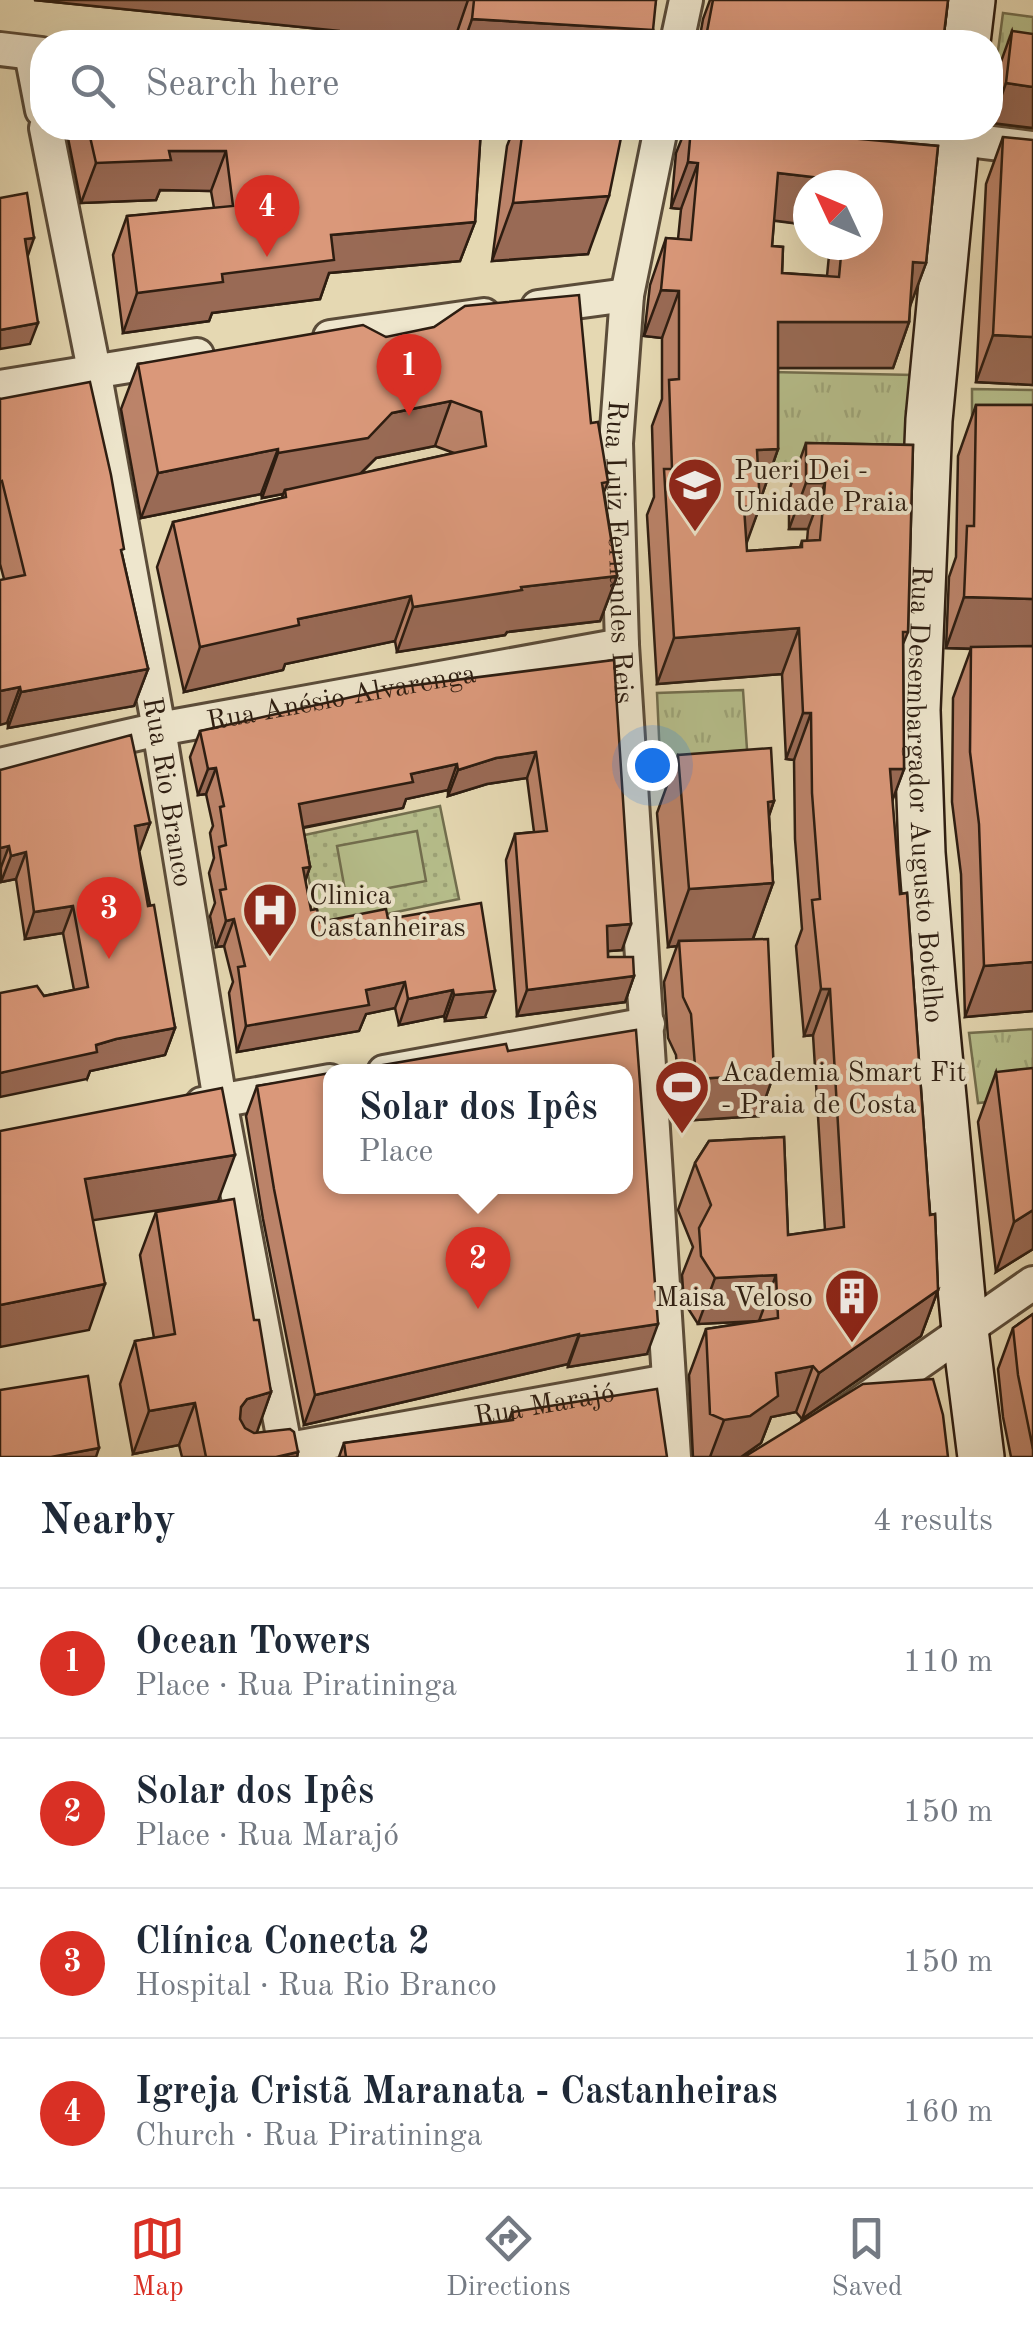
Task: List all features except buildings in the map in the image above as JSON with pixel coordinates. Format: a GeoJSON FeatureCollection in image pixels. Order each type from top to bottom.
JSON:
{"type":"FeatureCollection","features":[{"type":"Feature","properties":{"kind":"street"},"geometry":{"type":"LineString","coordinates":[[680,30],[686,0]]}},
{"type":"Feature","properties":{"kind":"street"},"geometry":{"type":"LineString","coordinates":[[968,30],[972,0]]}},
{"type":"Feature","properties":{"kind":"street","name":"Rua Rio Branco"},"geometry":{"type":"LineString","coordinates":[[48,140],[94,370],[159,729],[220,1101],[286,1452]]}},
{"type":"Feature","properties":{"kind":"street","name":"Rua Luiz Fernandes Reis"},"geometry":{"type":"LineString","coordinates":[[659,140],[627,295],[616,443],[622,646],[674,1457]]}},
{"type":"Feature","properties":{"kind":"street","name":"Rua Desembargador Augusto Botelho"},"geometry":{"type":"LineString","coordinates":[[955,140],[929,420],[917,710],[932,991],[981,1457]]}},
{"type":"Feature","properties":{"kind":"street"},"geometry":{"type":"LineString","coordinates":[[994,140],[1033,148]]}},
{"type":"Feature","properties":{"kind":"street"},"geometry":{"type":"LineString","coordinates":[[299,341],[627,295]]}},
{"type":"Feature","properties":{"kind":"street"},"geometry":{"type":"LineString","coordinates":[[0,386],[222,352]]}},
{"type":"Feature","properties":{"kind":"street","name":"Rua Anésio Alvarenga"},"geometry":{"type":"LineString","coordinates":[[0,765],[159,729],[622,646]]}},
{"type":"Feature","properties":{"kind":"street"},"geometry":{"type":"LineString","coordinates":[[428,1064],[648,1024]]}},
{"type":"Feature","properties":{"kind":"street"},"geometry":{"type":"LineString","coordinates":[[165,1110],[323,1082]]}},
{"type":"Feature","properties":{"kind":"street"},"geometry":{"type":"LineString","coordinates":[[784,1457],[1033,1283]]}},
{"type":"Feature","properties":{"kind":"street","name":"Rua Marajó"},"geometry":{"type":"LineString","coordinates":[[244,1457],[668,1380]]}},
{"type":"Feature","properties":{"kind":"green space"},"geometry":{"type":"Polygon","coordinates":[[[1003,13],[1033,17],[1033,71],[1003,67],[1003,13]]]}},
{"type":"Feature","properties":{"kind":"green space"},"geometry":{"type":"Polygon","coordinates":[[[771,372],[914,375],[909,484],[768,479],[771,372]]]}},
{"type":"Feature","properties":{"kind":"green space"},"geometry":{"type":"Polygon","coordinates":[[[972,389],[1033,390],[1033,450],[972,450],[972,389]]]}},
{"type":"Feature","properties":{"kind":"green space"},"geometry":{"type":"Polygon","coordinates":[[[743,690],[749,779],[661,780],[657,693],[743,690]]]}},
{"type":"Feature","properties":{"kind":"green space"},"geometry":{"type":"Polygon","coordinates":[[[440,806],[459,899],[319,928],[300,836],[440,806]]]}},
{"type":"Feature","properties":{"kind":"green space"},"geometry":{"type":"Polygon","coordinates":[[[417,831],[426,881],[346,896],[337,846],[417,831]]]}},
{"type":"Feature","properties":{"kind":"green space"},"geometry":{"type":"Polygon","coordinates":[[[1033,1029],[1033,1097],[978,1103],[969,1033],[1033,1029]]]}},
{"type":"Feature","properties":{"kind":"place","name":"Igreja Cristã Maranata - Castanheiras"},"geometry":{"type":"Point","coordinates":[267,257]}},
{"type":"Feature","properties":{"kind":"place","name":"Ocean Towers"},"geometry":{"type":"Point","coordinates":[409,416]}},
{"type":"Feature","properties":{"kind":"place","name":"Pueri Dei - Unidade Praia"},"geometry":{"type":"Point","coordinates":[695,534]}},
{"type":"Feature","properties":{"kind":"place","name":"Clínica Conecta 2"},"geometry":{"type":"Point","coordinates":[109,959]}},
{"type":"Feature","properties":{"kind":"place","name":"Clinica Castanheiras"},"geometry":{"type":"Point","coordinates":[270,959]}},
{"type":"Feature","properties":{"kind":"place","name":"Academia Smart Fit - Praia de Costa"},"geometry":{"type":"Point","coordinates":[682,1136]}},
{"type":"Feature","properties":{"kind":"place","name":"Solar dos Ipês"},"geometry":{"type":"Point","coordinates":[478,1309]}},
{"type":"Feature","properties":{"kind":"place","name":"Maisa Veloso"},"geometry":{"type":"Point","coordinates":[852,1345]}}]}
